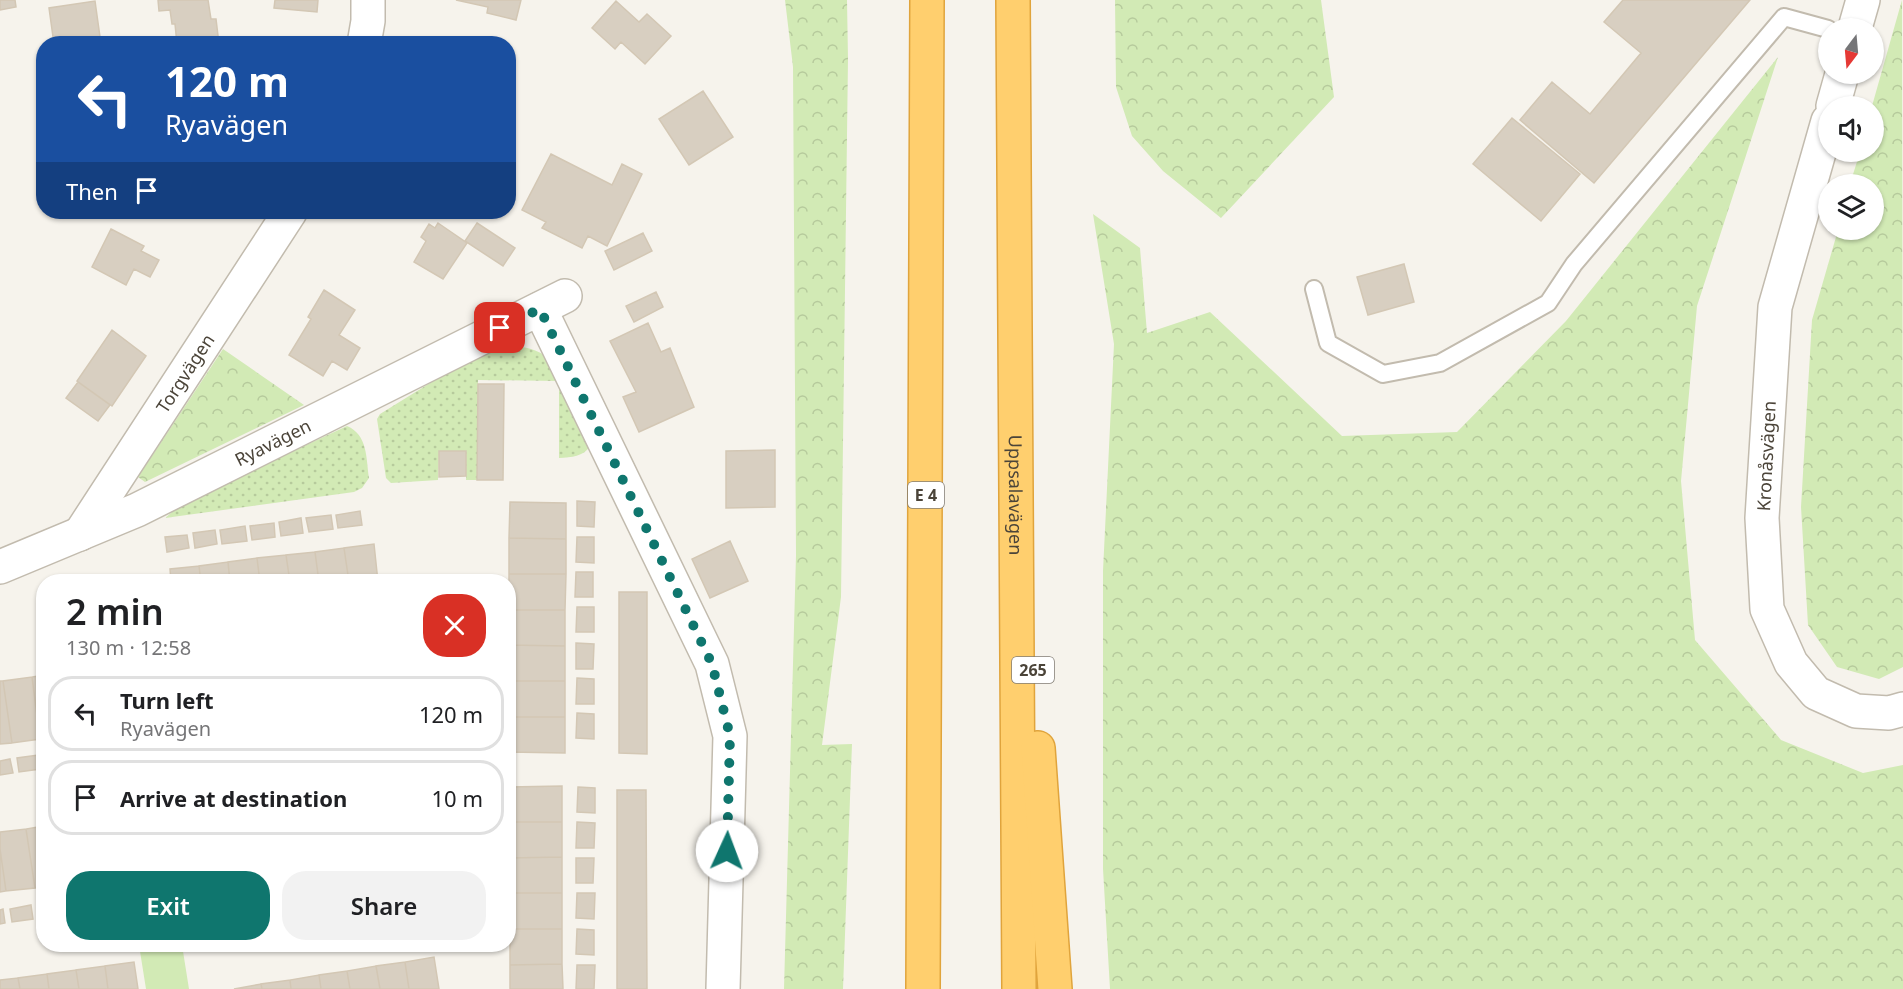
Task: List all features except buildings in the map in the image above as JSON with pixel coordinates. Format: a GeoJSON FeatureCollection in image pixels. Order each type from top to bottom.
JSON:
{"type":"FeatureCollection","features":[{"type":"Feature","properties":{"kind":"highway","name":"E 4"},"geometry":{"type":"LineString","coordinates":[[923,989],[927,0]]}},
{"type":"Feature","properties":{"kind":"highway","name":"Uppsalavägen"},"geometry":{"type":"LineString","coordinates":[[1013,0],[1019,989]]}},
{"type":"Feature","properties":{"kind":"highway","name":"265"},"geometry":{"type":"LineString","coordinates":[[1017,445],[1055,989]]}},
{"type":"Feature","properties":{"kind":"street"},"geometry":{"type":"LineString","coordinates":[[365,36],[368,0]]}},
{"type":"Feature","properties":{"kind":"street"},"geometry":{"type":"LineString","coordinates":[[1858,18],[1863,0]]}},
{"type":"Feature","properties":{"kind":"street","name":"Kronåsvägen"},"geometry":{"type":"LineString","coordinates":[[1818,157],[1775,307],[1762,518],[1767,609],[1791,663],[1816,693],[1856,711],[1889,713],[1903,710]]}},
{"type":"Feature","properties":{"kind":"street","name":"Torgvägen"},"geometry":{"type":"LineString","coordinates":[[80,534],[285,219]]}},
{"type":"Feature","properties":{"kind":"street","name":"Ryavägen"},"geometry":{"type":"LineString","coordinates":[[0,567],[137,510],[552,302],[712,664],[730,736],[723,989]]}},
{"type":"Feature","properties":{"kind":"lane"},"geometry":{"type":"LineString","coordinates":[[1314,290],[1328,343],[1383,374],[1440,363],[1548,303],[1574,264],[1784,17],[1818,27]]}},
{"type":"Feature","properties":{"kind":"green space"},"geometry":{"type":"Polygon","coordinates":[[[785,0],[847,0],[841,597],[822,745],[852,744],[843,989],[784,989],[796,555],[793,67],[785,0]]]}},
{"type":"Feature","properties":{"kind":"green space"},"geometry":{"type":"Polygon","coordinates":[[[1115,0],[1321,0],[1334,97],[1221,218],[1163,171],[1132,136],[1116,87],[1115,0]]]}},
{"type":"Feature","properties":{"kind":"green space"},"geometry":{"type":"Polygon","coordinates":[[[1902,0],[1903,667],[1879,679],[1837,667],[1808,625],[1801,507],[1812,320],[1835,240],[1884,240],[1884,174],[1853,174],[1857,162],[1884,162],[1884,96],[1875,96],[1878,84],[1884,84],[1884,64],[1902,0]]]}},
{"type":"Feature","properties":{"kind":"green space"},"geometry":{"type":"Polygon","coordinates":[[[1778,57],[1697,306],[1681,481],[1695,640],[1781,740],[1863,773],[1903,765],[1903,989],[1110,989],[1103,869],[1103,571],[1114,344],[1093,214],[1140,248],[1147,333],[1210,312],[1342,436],[1457,432],[1566,321],[1778,57]]]}},
{"type":"Feature","properties":{"kind":"green space"},"geometry":{"type":"Polygon","coordinates":[[[504,345],[528,348],[550,359],[590,446],[587,450],[577,456],[559,458],[559,381],[478,380],[477,480],[466,480],[466,451],[439,451],[438,480],[391,483],[386,478],[377,419],[380,414],[443,375],[504,345]]]}},
{"type":"Feature","properties":{"kind":"green space"},"geometry":{"type":"Polygon","coordinates":[[[223,349],[304,405],[145,482],[138,477],[223,349]]]}},
{"type":"Feature","properties":{"kind":"green space"},"geometry":{"type":"Polygon","coordinates":[[[347,426],[359,435],[365,448],[369,478],[362,488],[354,492],[165,518],[184,502],[347,426]]]}},
{"type":"Feature","properties":{"kind":"green space"},"geometry":{"type":"Polygon","coordinates":[[[140,952],[183,952],[189,989],[146,989],[140,952]]]}},
{"type":"Feature","properties":{"kind":"route"},"geometry":{"type":"LineString","coordinates":[[500,328],[540,309],[712,664],[730,736],[727,851]]}}]}
